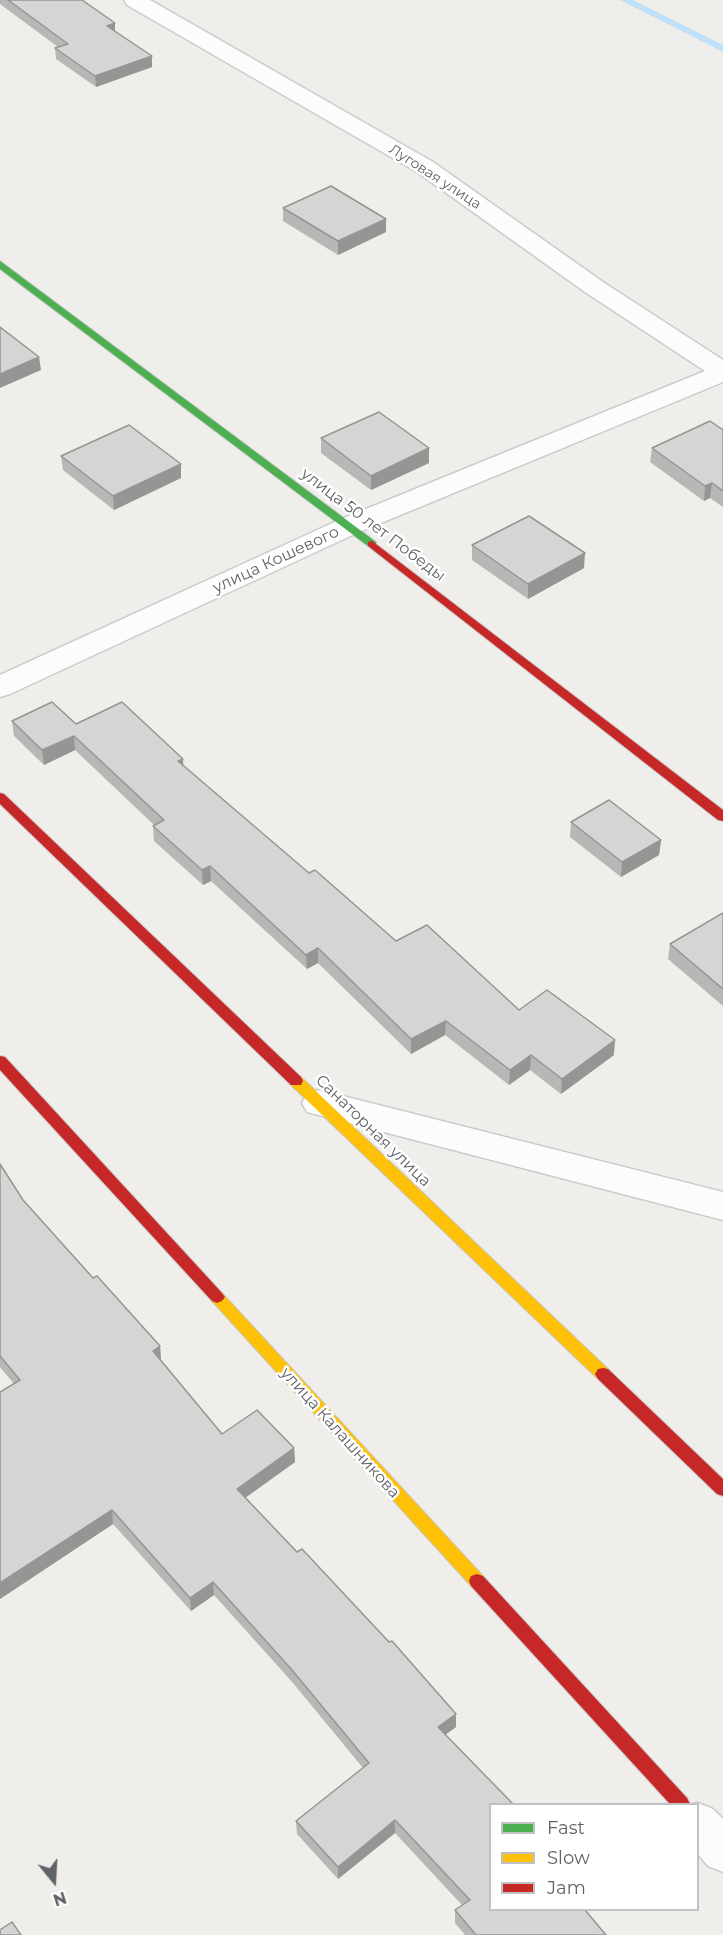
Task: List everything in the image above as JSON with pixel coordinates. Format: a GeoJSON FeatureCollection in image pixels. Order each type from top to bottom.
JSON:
{"type":"FeatureCollection","features":[{"type":"Feature","properties":{"kind":"street","name":"Луговая улица"},"geometry":{"type":"LineString","coordinates":[[135,0],[425,167],[594,287],[723,372]]}},
{"type":"Feature","properties":{"kind":"street","name":"улица 50 лет Победы"},"geometry":{"type":"LineString","coordinates":[[0,264],[349,526],[723,817]]}},
{"type":"Feature","properties":{"kind":"street","name":"улица Кошевого"},"geometry":{"type":"LineString","coordinates":[[0,687],[349,526],[723,372]]}},
{"type":"Feature","properties":{"kind":"street","name":"Санаторная улица"},"geometry":{"type":"LineString","coordinates":[[0,797],[723,1489]]}},
{"type":"Feature","properties":{"kind":"street","name":"улица Калашникова"},"geometry":{"type":"LineString","coordinates":[[0,1061],[680,1803]]}},
{"type":"Feature","properties":{"kind":"street"},"geometry":{"type":"LineString","coordinates":[[319,1103],[723,1206]]}},
{"type":"Feature","properties":{"kind":"street"},"geometry":{"type":"LineString","coordinates":[[699,1824],[723,1851]]}},
{"type":"Feature","properties":{"kind":"building"},"geometry":{"type":"Polygon","coordinates":[[[8,0],[82,0],[115,23],[107,26],[152,56],[95,76],[55,48],[68,44],[8,0]]]}},
{"type":"Feature","properties":{"kind":"building"},"geometry":{"type":"Polygon","coordinates":[[[331,186],[386,219],[338,241],[283,208],[331,186]]]}},
{"type":"Feature","properties":{"kind":"building"},"geometry":{"type":"Polygon","coordinates":[[[0,327],[39,357],[0,374],[0,327]]]}},
{"type":"Feature","properties":{"kind":"building"},"geometry":{"type":"Polygon","coordinates":[[[379,412],[429,448],[371,476],[321,438],[379,412]]]}},
{"type":"Feature","properties":{"kind":"building"},"geometry":{"type":"Polygon","coordinates":[[[710,421],[723,430],[723,491],[712,483],[705,486],[652,448],[710,421]]]}},
{"type":"Feature","properties":{"kind":"building"},"geometry":{"type":"Polygon","coordinates":[[[129,425],[181,464],[113,496],[61,456],[129,425]]]}},
{"type":"Feature","properties":{"kind":"building"},"geometry":{"type":"Polygon","coordinates":[[[529,516],[585,553],[528,584],[472,545],[529,516]]]}},
{"type":"Feature","properties":{"kind":"building"},"geometry":{"type":"Polygon","coordinates":[[[52,702],[76,724],[122,702],[183,759],[178,761],[309,873],[315,870],[396,941],[427,925],[519,1010],[547,990],[615,1040],[562,1079],[531,1055],[510,1070],[446,1021],[411,1039],[318,948],[306,955],[210,866],[202,870],[153,826],[164,820],[74,736],[42,750],[12,721],[52,702]]]}},
{"type":"Feature","properties":{"kind":"building"},"geometry":{"type":"Polygon","coordinates":[[[609,800],[661,840],[622,862],[571,822],[609,800]]]}},
{"type":"Feature","properties":{"kind":"building"},"geometry":{"type":"Polygon","coordinates":[[[723,913],[723,989],[670,944],[723,913]]]}},
{"type":"Feature","properties":{"kind":"building"},"geometry":{"type":"Polygon","coordinates":[[[0,1164],[23,1200],[93,1278],[97,1276],[160,1346],[153,1351],[222,1434],[257,1410],[294,1448],[237,1489],[297,1552],[302,1549],[389,1642],[392,1641],[456,1714],[438,1727],[512,1803],[489,1803],[489,1911],[586,1911],[606,1935],[476,1935],[455,1910],[470,1900],[395,1820],[338,1867],[296,1821],[369,1763],[292,1670],[213,1582],[190,1598],[112,1510],[0,1583],[0,1392],[20,1380],[0,1356],[0,1164]]]}},
{"type":"Feature","properties":{"kind":"building"},"geometry":{"type":"Polygon","coordinates":[[[12,1922],[21,1935],[0,1935],[0,1930],[12,1922]]]}},
{"type":"Feature","properties":{"kind":"waterway"},"geometry":{"type":"LineString","coordinates":[[625,0],[723,49]]}},
{"type":"Feature","properties":{"kind":"traffic: fast"},"geometry":{"type":"LineString","coordinates":[[0,264],[372,544]]}},
{"type":"Feature","properties":{"kind":"traffic: slow"},"geometry":{"type":"LineString","coordinates":[[296,1081],[603,1374]]}},
{"type":"Feature","properties":{"kind":"traffic: slow"},"geometry":{"type":"LineString","coordinates":[[217,1297],[477,1581]]}},
{"type":"Feature","properties":{"kind":"traffic: jam"},"geometry":{"type":"LineString","coordinates":[[372,544],[723,817]]}},
{"type":"Feature","properties":{"kind":"traffic: jam"},"geometry":{"type":"LineString","coordinates":[[0,797],[296,1081]]}},
{"type":"Feature","properties":{"kind":"traffic: jam"},"geometry":{"type":"LineString","coordinates":[[0,1061],[217,1297]]}},
{"type":"Feature","properties":{"kind":"traffic: jam"},"geometry":{"type":"LineString","coordinates":[[603,1374],[723,1489]]}},
{"type":"Feature","properties":{"kind":"traffic: jam"},"geometry":{"type":"LineString","coordinates":[[477,1581],[680,1803]]}}]}
